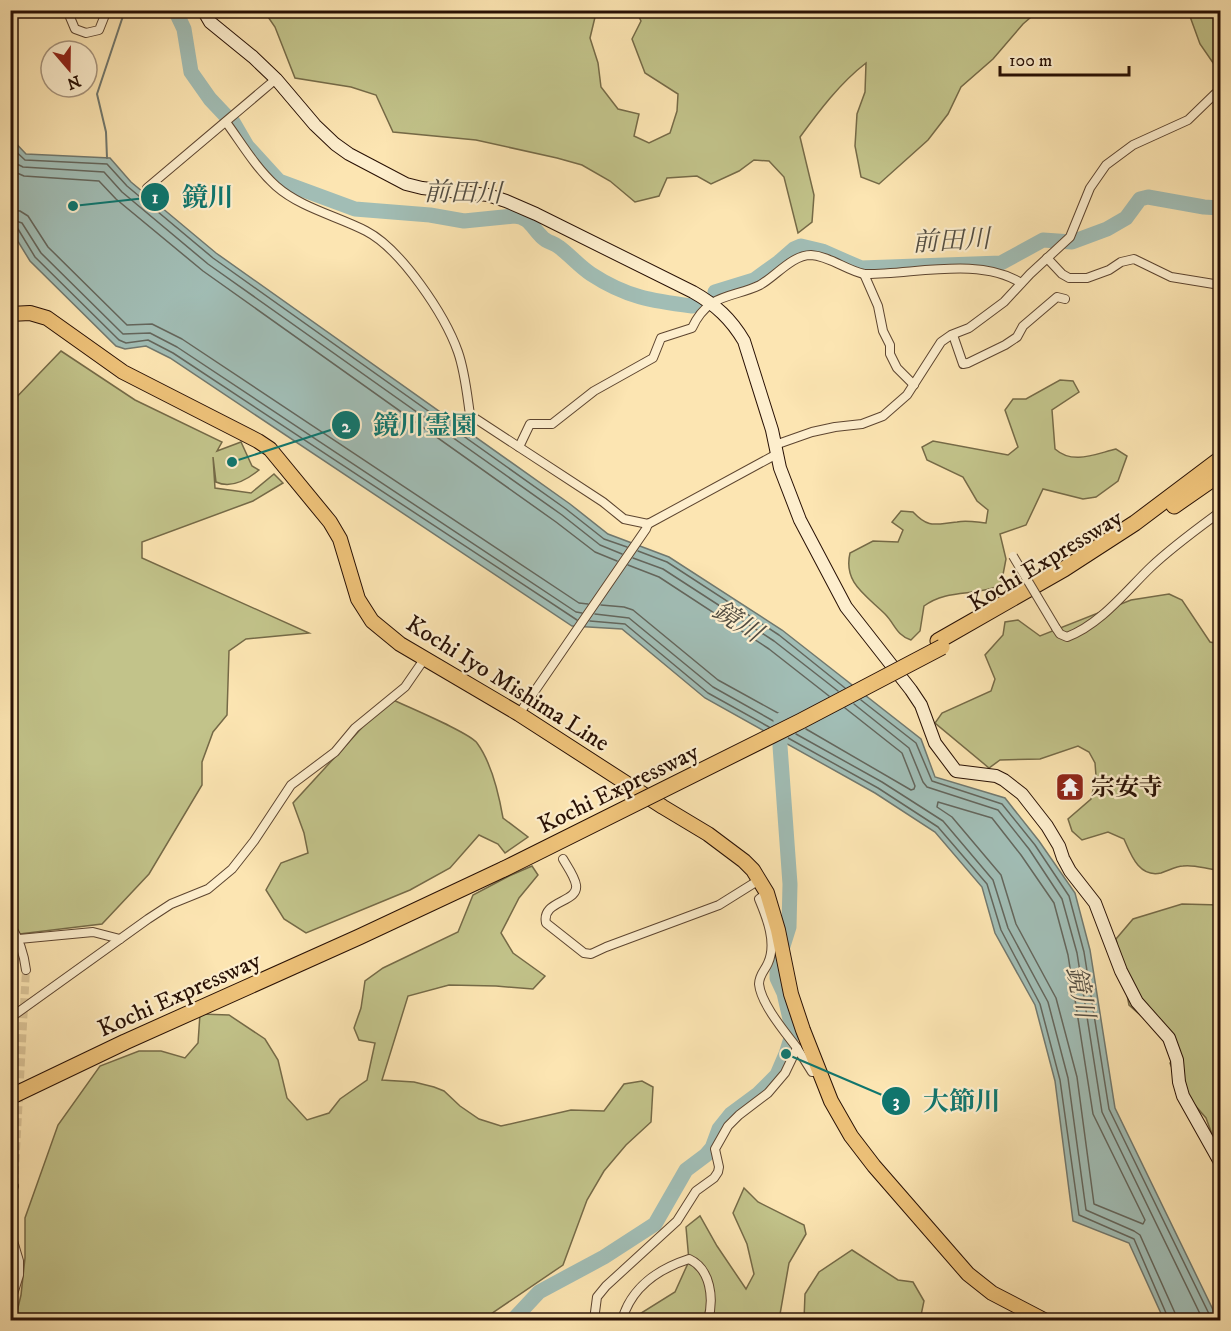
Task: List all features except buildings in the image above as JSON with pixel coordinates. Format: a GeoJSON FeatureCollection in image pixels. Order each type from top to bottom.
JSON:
{"type":"FeatureCollection","features":[{"type":"Feature","properties":{"kind":"highway","name":"Kochi Expressway"},"geometry":{"type":"LineString","coordinates":[[940,644],[1126,529],[1221,459]]}},
{"type":"Feature","properties":{"kind":"highway","name":"Kochi Expressway"},"geometry":{"type":"LineString","coordinates":[[10,1097],[503,866],[750,747],[1068,576],[1221,474]]}},
{"type":"Feature","properties":{"kind":"highway"},"geometry":{"type":"LineString","coordinates":[[10,1089],[503,866]]}},
{"type":"Feature","properties":{"kind":"main road"},"geometry":{"type":"LineString","coordinates":[[203,10],[210,22],[253,57],[335,144],[397,180],[422,188],[488,195],[536,214],[713,303],[736,328],[744,341],[780,468],[800,520],[846,608],[921,705],[935,744],[956,771],[996,776],[1004,780],[1022,794],[1047,826],[1070,871],[1095,903],[1121,970],[1137,1002],[1169,1038],[1177,1060],[1183,1095],[1221,1162]]}},
{"type":"Feature","properties":{"kind":"main road","name":"Kochi Iyo Mishima Line"},"geometry":{"type":"LineString","coordinates":[[10,314],[30,313],[47,318],[123,372],[270,449],[330,522],[340,539],[356,592],[372,621],[400,644],[519,714],[731,850],[744,861],[767,893],[791,994],[803,1030],[837,1113],[858,1146],[956,1262],[974,1279],[992,1293],[1044,1320]]}},
{"type":"Feature","properties":{"kind":"street"},"geometry":{"type":"LineString","coordinates":[[67,10],[75,29],[86,33],[99,30],[107,10]]}},
{"type":"Feature","properties":{"kind":"street"},"geometry":{"type":"LineString","coordinates":[[147,188],[276,80]]}},
{"type":"Feature","properties":{"kind":"street"},"geometry":{"type":"LineString","coordinates":[[519,714],[647,526],[776,449],[812,432],[862,424],[884,416],[902,401],[941,342],[969,328],[1004,302],[1070,237],[1090,188],[1106,165],[1133,145],[1188,120],[1221,89]]}},
{"type":"Feature","properties":{"kind":"street"},"geometry":{"type":"LineString","coordinates":[[226,122],[244,150],[277,187],[300,202],[368,232],[387,245],[426,295],[452,337],[459,355],[470,415],[603,502],[624,519],[647,526]]}},
{"type":"Feature","properties":{"kind":"street"},"geometry":{"type":"LineString","coordinates":[[519,447],[530,424],[552,424],[594,391],[653,358],[661,338],[692,328],[698,314],[713,303],[730,294],[763,283],[794,261],[809,255],[864,274],[942,269],[993,271],[1011,276],[1021,283]]}},
{"type":"Feature","properties":{"kind":"street"},"geometry":{"type":"LineString","coordinates":[[1051,255],[1062,274],[1069,278],[1087,278],[1109,270],[1121,261],[1134,259],[1171,277],[1221,285]]}},
{"type":"Feature","properties":{"kind":"street"},"geometry":{"type":"LineString","coordinates":[[864,274],[878,306],[883,331],[890,345],[890,354],[897,368],[914,385]]}},
{"type":"Feature","properties":{"kind":"street"},"geometry":{"type":"LineString","coordinates":[[953,334],[963,364],[968,363],[1017,337],[1023,326],[1057,297],[1065,299]]}},
{"type":"Feature","properties":{"kind":"street"},"geometry":{"type":"LineString","coordinates":[[1013,556],[1060,634],[1067,637],[1080,632],[1115,603],[1153,565],[1221,512]]}},
{"type":"Feature","properties":{"kind":"street"},"geometry":{"type":"LineString","coordinates":[[10,1018],[171,904],[208,889],[232,869],[291,786],[335,752],[354,728],[405,687],[425,658]]}},
{"type":"Feature","properties":{"kind":"street"},"geometry":{"type":"LineString","coordinates":[[563,859],[576,884],[576,889],[573,895],[548,910],[546,923],[584,952],[591,954],[719,905],[759,880]]}},
{"type":"Feature","properties":{"kind":"street"},"geometry":{"type":"LineString","coordinates":[[767,893],[759,899],[769,926],[771,953],[759,981],[760,988],[769,1007],[812,1072],[818,1071]]}},
{"type":"Feature","properties":{"kind":"street"},"geometry":{"type":"LineString","coordinates":[[10,924],[25,956],[26,970]]}},
{"type":"Feature","properties":{"kind":"street"},"geometry":{"type":"LineString","coordinates":[[19,939],[98,932],[120,939]]}},
{"type":"Feature","properties":{"kind":"street"},"geometry":{"type":"LineString","coordinates":[[594,1320],[597,1297],[650,1244],[677,1221],[696,1191],[718,1173],[715,1149],[728,1126],[776,1084],[789,1067],[796,1046]]}},
{"type":"Feature","properties":{"kind":"street"},"geometry":{"type":"LineString","coordinates":[[10,1232],[19,1261],[19,1275],[13,1294],[13,1320]]}},
{"type":"Feature","properties":{"kind":"street"},"geometry":{"type":"LineString","coordinates":[[622,1320],[636,1292],[650,1278],[672,1264],[689,1259],[700,1265],[706,1275],[711,1295],[711,1311],[708,1320]]}},
{"type":"Feature","properties":{"kind":"green space"},"geometry":{"type":"Polygon","coordinates":[[[264,11],[593,11],[596,13],[590,38],[598,63],[601,87],[618,109],[639,114],[634,136],[649,143],[670,133],[677,111],[678,94],[645,73],[632,39],[641,21],[636,11],[1038,11],[1023,24],[993,59],[961,87],[948,114],[928,140],[879,184],[861,177],[855,146],[857,114],[865,92],[866,63],[847,79],[800,137],[814,195],[812,222],[798,233],[784,177],[769,161],[754,160],[739,171],[711,184],[697,176],[667,178],[659,196],[635,202],[610,181],[582,165],[476,140],[393,132],[376,95],[351,87],[295,78],[275,27],[264,11]]]}},
{"type":"Feature","properties":{"kind":"green space"},"geometry":{"type":"Polygon","coordinates":[[[1188,11],[1220,11],[1220,69],[1218,70],[1200,44],[1188,11]]]}},
{"type":"Feature","properties":{"kind":"green space"},"geometry":{"type":"Polygon","coordinates":[[[61,351],[135,400],[222,442],[217,451],[241,442],[252,466],[259,470],[239,482],[222,484],[216,482],[213,457],[215,488],[251,493],[274,474],[283,483],[253,501],[142,542],[142,558],[309,633],[246,639],[229,651],[227,715],[213,732],[202,762],[202,785],[149,874],[102,924],[11,935],[10,404],[61,351]]]}},
{"type":"Feature","properties":{"kind":"green space"},"geometry":{"type":"Polygon","coordinates":[[[1060,380],[1073,381],[1079,392],[1052,410],[1055,449],[1069,456],[1084,457],[1116,449],[1127,456],[1118,481],[1096,497],[1083,499],[1043,489],[1026,525],[1000,534],[1006,559],[1001,585],[933,600],[924,606],[920,631],[911,640],[906,638],[858,588],[850,573],[850,553],[873,541],[898,542],[903,530],[892,522],[901,511],[913,512],[924,521],[933,524],[964,521],[986,523],[988,510],[977,501],[963,477],[927,460],[922,447],[933,441],[1008,455],[1018,447],[1005,410],[1013,399],[1026,399],[1060,380]]]}},
{"type":"Feature","properties":{"kind":"green space"},"geometry":{"type":"Polygon","coordinates":[[[1169,594],[1182,600],[1210,642],[1220,644],[1220,870],[1188,866],[1153,874],[1141,869],[1124,839],[1108,832],[1082,840],[1072,831],[1068,819],[1091,799],[1096,776],[1095,763],[1089,752],[1078,746],[1040,759],[1000,760],[989,768],[935,723],[942,713],[991,691],[995,679],[985,655],[1003,635],[1005,622],[1018,620],[1040,636],[1131,600],[1169,594]]]}},
{"type":"Feature","properties":{"kind":"green space"},"geometry":{"type":"Polygon","coordinates":[[[389,698],[450,726],[477,743],[497,789],[503,818],[528,837],[505,853],[498,844],[479,835],[450,868],[410,890],[306,933],[284,919],[266,890],[281,863],[308,853],[304,833],[293,803],[389,698]]]}},
{"type":"Feature","properties":{"kind":"green space"},"geometry":{"type":"Polygon","coordinates":[[[532,866],[538,875],[519,898],[501,933],[513,953],[545,976],[533,989],[449,985],[408,996],[382,1080],[414,1082],[434,1087],[444,1091],[479,1119],[501,1126],[571,1110],[604,1111],[624,1084],[642,1081],[653,1087],[651,1122],[626,1145],[604,1171],[587,1200],[563,1265],[482,1320],[15,1320],[21,1295],[25,1258],[25,1218],[58,1125],[100,1066],[139,1051],[161,1051],[185,1058],[198,1043],[200,1014],[229,1015],[265,1039],[278,1060],[287,1098],[307,1120],[329,1113],[340,1099],[367,1080],[375,1043],[359,1040],[354,1028],[361,1008],[365,981],[383,968],[458,932],[473,895],[532,866]]]}},
{"type":"Feature","properties":{"kind":"green space"},"geometry":{"type":"Polygon","coordinates":[[[1182,904],[1220,905],[1220,1156],[1206,1118],[1180,1088],[1170,1063],[1177,1053],[1171,1042],[1129,1005],[1116,939],[1133,919],[1182,904]]]}},
{"type":"Feature","properties":{"kind":"green space"},"geometry":{"type":"Polygon","coordinates":[[[744,1188],[758,1202],[804,1225],[806,1234],[789,1263],[779,1320],[630,1320],[675,1292],[689,1261],[686,1227],[700,1216],[746,1289],[754,1274],[747,1244],[733,1213],[744,1188]]]}},
{"type":"Feature","properties":{"kind":"green space"},"geometry":{"type":"Polygon","coordinates":[[[852,1250],[898,1280],[913,1282],[924,1301],[920,1320],[804,1320],[805,1294],[819,1272],[852,1250]]]}},
{"type":"Feature","properties":{"kind":"water"},"geometry":{"type":"Polygon","coordinates":[[[10,137],[26,154],[110,158],[131,182],[216,253],[570,504],[608,534],[669,557],[782,630],[921,739],[935,777],[1005,798],[1039,841],[1075,893],[1090,950],[1115,1108],[1218,1320],[1164,1320],[1129,1243],[1073,1221],[1055,1081],[1035,1005],[995,933],[982,887],[935,832],[875,793],[705,698],[622,629],[572,626],[170,358],[146,346],[125,349],[116,346],[30,261],[11,230],[10,137]]]}},
{"type":"Feature","properties":{"kind":"waterway"},"geometry":{"type":"LineString","coordinates":[[107,158],[106,132],[97,94],[125,10]]}},
{"type":"Feature","properties":{"kind":"waterway","name":"前田川"},"geometry":{"type":"LineString","coordinates":[[175,10],[184,29],[191,72],[210,99],[227,117]]}},
{"type":"Feature","properties":{"kind":"waterway","name":"前田川"},"geometry":{"type":"LineString","coordinates":[[233,122],[247,146],[279,181],[355,209],[430,215],[464,221],[514,216],[524,218],[546,241],[559,247],[587,271],[616,288],[652,300],[692,306],[699,304]]}},
{"type":"Feature","properties":{"kind":"waterway","name":"前田川"},"geometry":{"type":"LineString","coordinates":[[715,292],[754,280],[801,246],[822,251],[861,268],[1001,263],[1043,240],[1072,242],[1107,229],[1126,218],[1140,199],[1148,197],[1220,208]]}},
{"type":"Feature","properties":{"kind":"waterway"},"geometry":{"type":"LineString","coordinates":[[513,1320],[539,1292],[604,1257],[655,1224],[686,1170],[712,1148],[719,1129],[731,1114],[758,1094],[777,1075],[793,1032],[784,993],[777,978],[777,965],[789,927],[790,884],[780,746],[781,720]]}},
{"type":"Feature","properties":{"kind":"tunnel"},"geometry":{"type":"LineString","coordinates":[[14,1186],[26,970]]}},
{"type":"Feature","properties":{"kind":"place","name":"鏡川"},"geometry":{"type":"Point","coordinates":[73,206]}},
{"type":"Feature","properties":{"kind":"place","name":"鏡川霊園"},"geometry":{"type":"Point","coordinates":[232,462]}},
{"type":"Feature","properties":{"kind":"place","name":"宗安寺"},"geometry":{"type":"Point","coordinates":[1070,787]}},
{"type":"Feature","properties":{"kind":"place","name":"大節川"},"geometry":{"type":"Point","coordinates":[786,1054]}}]}
